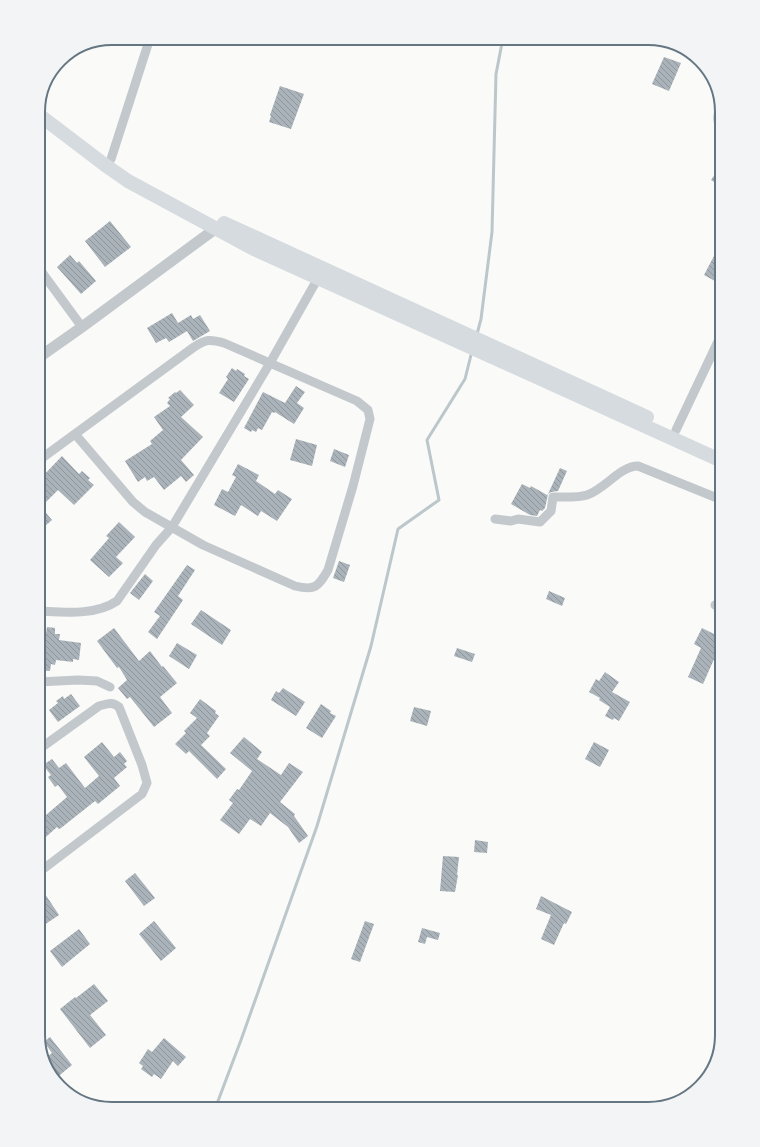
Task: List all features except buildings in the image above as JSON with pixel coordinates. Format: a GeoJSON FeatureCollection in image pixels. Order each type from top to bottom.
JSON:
{"type":"FeatureCollection","features":[{"type":"Feature","properties":{"kind":"main road"},"geometry":{"type":"LineString","coordinates":[[45,108],[111,159],[136,176],[194,209],[715,448]]}},
{"type":"Feature","properties":{"kind":"main road"},"geometry":{"type":"LineString","coordinates":[[45,119],[128,181],[254,249],[715,458]]}},
{"type":"Feature","properties":{"kind":"street"},"geometry":{"type":"LineString","coordinates":[[111,159],[148,45]]}},
{"type":"Feature","properties":{"kind":"street"},"geometry":{"type":"LineString","coordinates":[[45,353],[215,229]]}},
{"type":"Feature","properties":{"kind":"street"},"geometry":{"type":"LineString","coordinates":[[45,277],[82,327]]}},
{"type":"Feature","properties":{"kind":"street"},"geometry":{"type":"LineString","coordinates":[[45,610],[66,612],[100,610],[109,607],[117,601],[156,545],[172,527],[270,363],[318,278]]}},
{"type":"Feature","properties":{"kind":"street"},"geometry":{"type":"LineString","coordinates":[[45,456],[194,347],[203,341],[211,340],[270,363],[357,401],[363,404],[368,410],[370,419],[353,486],[328,570],[321,582],[315,587],[306,589],[295,586],[202,545],[145,512],[133,502],[75,434]]}},
{"type":"Feature","properties":{"kind":"street"},"geometry":{"type":"LineString","coordinates":[[676,430],[715,348]]}},
{"type":"Feature","properties":{"kind":"street"},"geometry":{"type":"LineString","coordinates":[[495,519],[511,521],[518,519],[540,522],[551,512],[553,497],[587,495],[600,488],[630,466],[638,466],[715,497]]}},
{"type":"Feature","properties":{"kind":"street"},"geometry":{"type":"LineString","coordinates":[[45,682],[78,680],[97,681],[110,687]]}},
{"type":"Feature","properties":{"kind":"street"},"geometry":{"type":"LineString","coordinates":[[45,745],[99,706],[110,703],[115,704],[119,707],[142,765],[147,783],[142,794],[45,868]]}},
{"type":"Feature","properties":{"kind":"waterway"},"geometry":{"type":"LineString","coordinates":[[477,334],[481,319],[492,232],[496,74],[502,45]]}},
{"type":"Feature","properties":{"kind":"waterway"},"geometry":{"type":"LineString","coordinates":[[218,1102],[317,826],[371,646],[398,529],[439,500],[427,440],[465,379],[472,351]]}}]}
